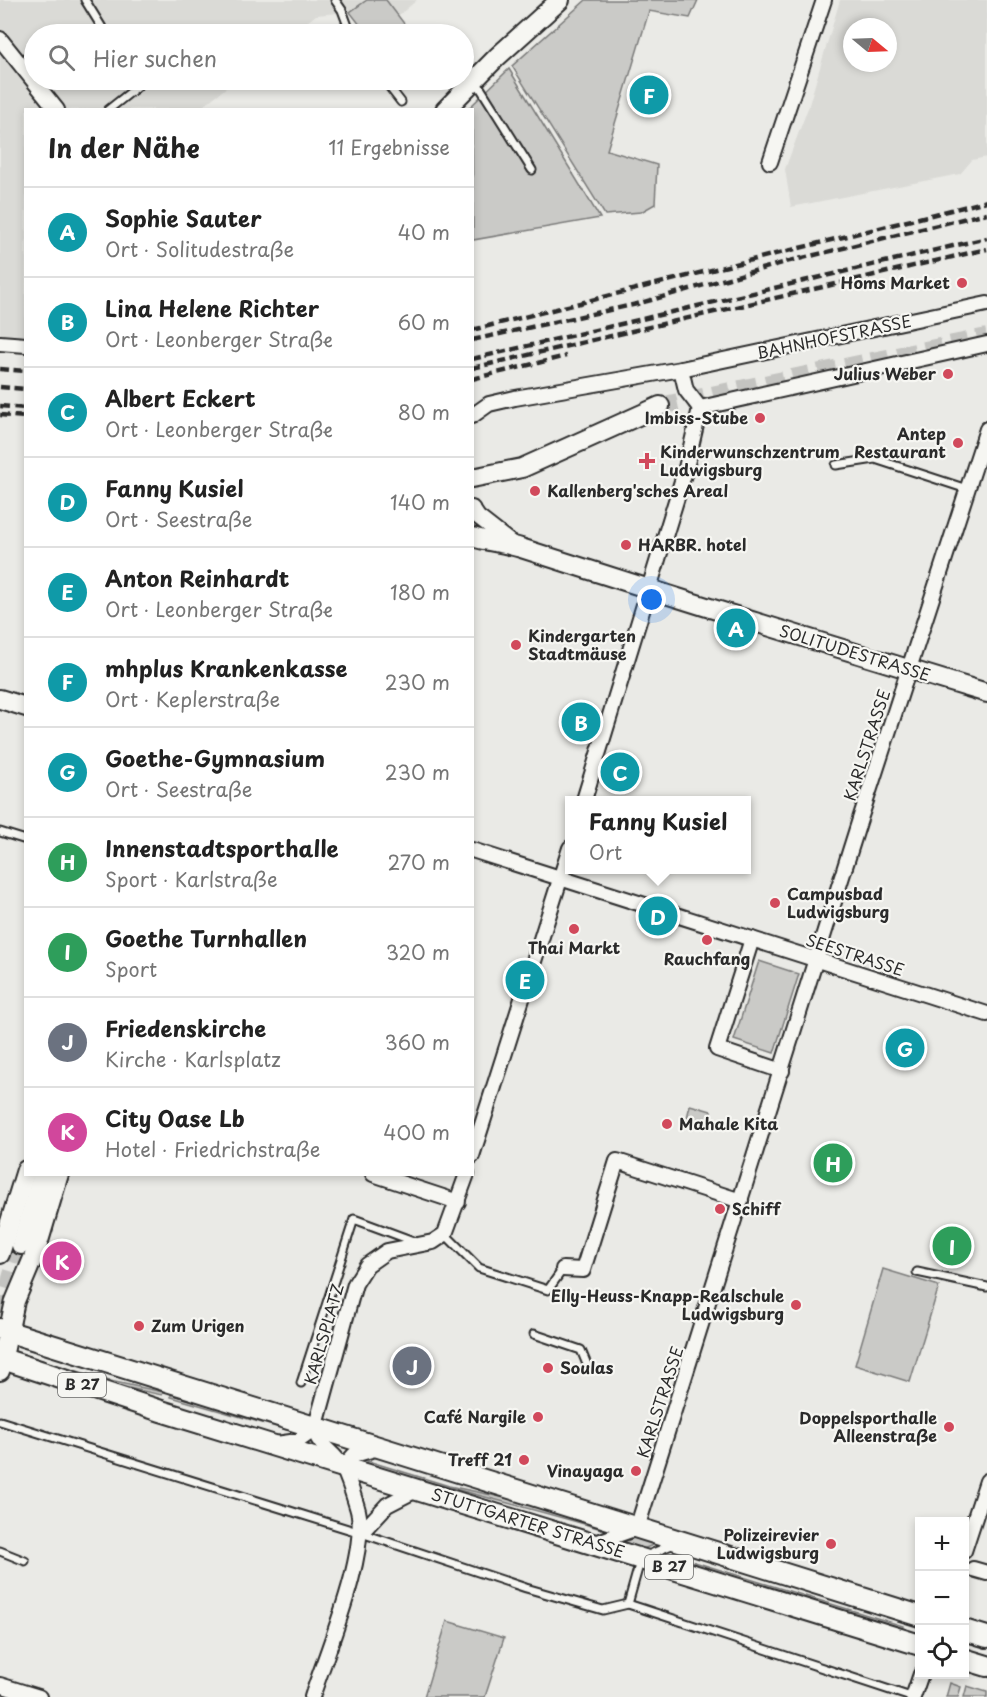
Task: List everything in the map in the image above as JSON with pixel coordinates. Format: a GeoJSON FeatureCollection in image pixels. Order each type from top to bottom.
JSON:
{"type":"FeatureCollection","features":[{"type":"Feature","properties":{"kind":"main road","name":"STUTTGARTER STRASSE"},"geometry":{"type":"LineString","coordinates":[[4,1331],[915,1614]]}},
{"type":"Feature","properties":{"kind":"main road","name":"STUTTGARTER STRASSE"},"geometry":{"type":"LineString","coordinates":[[1,1363],[595,1543],[915,1643]]}},
{"type":"Feature","properties":{"kind":"main road"},"geometry":{"type":"LineString","coordinates":[[969,1632],[987,1637]]}},
{"type":"Feature","properties":{"kind":"main road"},"geometry":{"type":"LineString","coordinates":[[969,1661],[987,1666]]}},
{"type":"Feature","properties":{"kind":"street"},"geometry":{"type":"LineString","coordinates":[[475,79],[560,0]]}},
{"type":"Feature","properties":{"kind":"street"},"geometry":{"type":"LineString","coordinates":[[770,162],[824,0]]}},
{"type":"Feature","properties":{"kind":"street"},"geometry":{"type":"LineString","coordinates":[[0,39],[24,69]]}},
{"type":"Feature","properties":{"kind":"street"},"geometry":{"type":"LineString","coordinates":[[41,90],[55,108]]}},
{"type":"Feature","properties":{"kind":"street"},"geometry":{"type":"LineString","coordinates":[[447,108],[464,90]]}},
{"type":"Feature","properties":{"kind":"street","name":"BAHNHOFSTRASSE"},"geometry":{"type":"LineString","coordinates":[[474,415],[489,404],[681,369],[987,304]]}},
{"type":"Feature","properties":{"kind":"street"},"geometry":{"type":"LineString","coordinates":[[0,344],[24,345]]}},
{"type":"Feature","properties":{"kind":"street"},"geometry":{"type":"LineString","coordinates":[[700,408],[987,344]]}},
{"type":"Feature","properties":{"kind":"street"},"geometry":{"type":"LineString","coordinates":[[681,369],[686,390],[700,408]]}},
{"type":"Feature","properties":{"kind":"street"},"geometry":{"type":"LineString","coordinates":[[474,478],[522,468],[660,406]]}},
{"type":"Feature","properties":{"kind":"street"},"geometry":{"type":"LineString","coordinates":[[586,796],[650,591],[686,468],[700,408]]}},
{"type":"Feature","properties":{"kind":"street","name":"KARLSTRASSE"},"geometry":{"type":"LineString","coordinates":[[637,1528],[908,669],[987,429]]}},
{"type":"Feature","properties":{"kind":"street","name":"SOLITUDESTRASSE"},"geometry":{"type":"LineString","coordinates":[[474,511],[500,536],[518,547]]}},
{"type":"Feature","properties":{"kind":"street","name":"SOLITUDESTRASSE"},"geometry":{"type":"LineString","coordinates":[[474,538],[494,544],[518,547],[650,591],[987,693]]}},
{"type":"Feature","properties":{"kind":"street"},"geometry":{"type":"LineString","coordinates":[[0,699],[24,706]]}},
{"type":"Feature","properties":{"kind":"street","name":"SEESTRASSE"},"geometry":{"type":"LineString","coordinates":[[474,851],[987,1014]]}},
{"type":"Feature","properties":{"kind":"street"},"geometry":{"type":"LineString","coordinates":[[474,1150],[565,863]]}},
{"type":"Feature","properties":{"kind":"street"},"geometry":{"type":"LineString","coordinates":[[752,939],[717,1049],[782,1071]]}},
{"type":"Feature","properties":{"kind":"street"},"geometry":{"type":"LineString","coordinates":[[563,1269],[583,1270],[618,1161],[741,1201]]}},
{"type":"Feature","properties":{"kind":"street"},"geometry":{"type":"LineString","coordinates":[[0,1254],[24,1176]]}},
{"type":"Feature","properties":{"kind":"street"},"geometry":{"type":"LineString","coordinates":[[21,1245],[42,1176]]}},
{"type":"Feature","properties":{"kind":"street"},"geometry":{"type":"LineString","coordinates":[[4,1331],[36,1251],[58,1176]]}},
{"type":"Feature","properties":{"kind":"street"},"geometry":{"type":"LineString","coordinates":[[379,1176],[458,1202]]}},
{"type":"Feature","properties":{"kind":"street"},"geometry":{"type":"LineString","coordinates":[[445,1234],[466,1176]]}},
{"type":"Feature","properties":{"kind":"street","name":"KARLSPLATZ"},"geometry":{"type":"LineString","coordinates":[[315,1429],[355,1284],[367,1265],[387,1251],[433,1242],[445,1234]]}},
{"type":"Feature","properties":{"kind":"street","name":"STUTTGARTER STRASSE"},"geometry":{"type":"LineString","coordinates":[[1,1363],[4,1331]]}},
{"type":"Feature","properties":{"kind":"street"},"geometry":{"type":"LineString","coordinates":[[312,1697],[354,1569],[361,1533],[358,1510],[343,1467],[316,1439],[315,1429]]}},
{"type":"Feature","properties":{"kind":"street","name":"STUTTGARTER STRASSE"},"geometry":{"type":"LineString","coordinates":[[271,1444],[298,1441],[315,1429]]}},
{"type":"Feature","properties":{"kind":"street"},"geometry":{"type":"LineString","coordinates":[[343,1467],[354,1455],[378,1448]]}},
{"type":"Feature","properties":{"kind":"street"},"geometry":{"type":"LineString","coordinates":[[969,1536],[987,1481]]}},
{"type":"Feature","properties":{"kind":"street"},"geometry":{"type":"LineString","coordinates":[[361,1533],[387,1505],[419,1489]]}},
{"type":"Feature","properties":{"kind":"street"},"geometry":{"type":"LineString","coordinates":[[595,1543],[637,1528]]}},
{"type":"Feature","properties":{"kind":"street"},"geometry":{"type":"LineString","coordinates":[[973,1569],[987,1573]]}},
{"type":"Feature","properties":{"kind":"street"},"geometry":{"type":"LineString","coordinates":[[912,1697],[919,1679]]}},
{"type":"Feature","properties":{"kind":"street"},"geometry":{"type":"LineString","coordinates":[[0,1685],[39,1697]]}},
{"type":"Feature","properties":{"kind":"lane"},"geometry":{"type":"LineString","coordinates":[[85,0],[100,24]]}},
{"type":"Feature","properties":{"kind":"lane"},"geometry":{"type":"LineString","coordinates":[[345,0],[337,3],[346,24]]}},
{"type":"Feature","properties":{"kind":"lane"},"geometry":{"type":"LineString","coordinates":[[475,79],[532,170]]}},
{"type":"Feature","properties":{"kind":"lane"},"geometry":{"type":"LineString","coordinates":[[111,108],[133,90]]}},
{"type":"Feature","properties":{"kind":"lane"},"geometry":{"type":"LineString","coordinates":[[392,90],[401,102]]}},
{"type":"Feature","properties":{"kind":"lane"},"geometry":{"type":"LineString","coordinates":[[836,465],[874,459],[967,489]]}},
{"type":"Feature","properties":{"kind":"lane"},"geometry":{"type":"LineString","coordinates":[[0,832],[24,839]]}},
{"type":"Feature","properties":{"kind":"lane"},"geometry":{"type":"LineString","coordinates":[[301,1383],[354,1219],[419,1243]]}},
{"type":"Feature","properties":{"kind":"lane"},"geometry":{"type":"LineString","coordinates":[[445,1234],[479,1268],[548,1290],[563,1269]]}},
{"type":"Feature","properties":{"kind":"lane"},"geometry":{"type":"LineString","coordinates":[[917,1272],[987,1287]]}},
{"type":"Feature","properties":{"kind":"lane"},"geometry":{"type":"LineString","coordinates":[[534,1334],[581,1350],[588,1367]]}},
{"type":"Feature","properties":{"kind":"lane"},"geometry":{"type":"LineString","coordinates":[[0,1421],[603,1610],[628,1604],[912,1697]]}},
{"type":"Feature","properties":{"kind":"lane"},"geometry":{"type":"LineString","coordinates":[[628,1604],[641,1558],[683,1541]]}},
{"type":"Feature","properties":{"kind":"lane"},"geometry":{"type":"LineString","coordinates":[[0,1551],[25,1561]]}},
{"type":"Feature","properties":{"kind":"shaded area"},"geometry":{"type":"Polygon","coordinates":[[[0,0],[367,0],[350,12],[316,15],[305,24],[24,24],[24,90],[223,90],[200,108],[24,108],[24,336],[0,335],[0,0]]]}},
{"type":"Feature","properties":{"kind":"shaded area"},"geometry":{"type":"Polygon","coordinates":[[[367,0],[386,0],[404,24],[359,24],[350,12],[367,0]]]}},
{"type":"Feature","properties":{"kind":"shaded area"},"geometry":{"type":"Polygon","coordinates":[[[386,0],[417,0],[398,16],[386,0]]]}},
{"type":"Feature","properties":{"kind":"shaded area"},"geometry":{"type":"Polygon","coordinates":[[[586,0],[698,0],[690,18],[649,11],[607,150],[657,165],[655,204],[641,212],[605,215],[512,66],[586,0]]]}},
{"type":"Feature","properties":{"kind":"shaded area"},"geometry":{"type":"Polygon","coordinates":[[[840,0],[987,0],[987,157],[972,160],[960,174],[791,207],[785,169],[808,108],[840,0]]]}},
{"type":"Feature","properties":{"kind":"shaded area"},"geometry":{"type":"Polygon","coordinates":[[[509,69],[600,218],[474,240],[474,108],[469,108],[509,69]]]}},
{"type":"Feature","properties":{"kind":"shaded area"},"geometry":{"type":"Polygon","coordinates":[[[759,961],[799,974],[774,1053],[734,1040],[759,961]]]}},
{"type":"Feature","properties":{"kind":"shaded area"},"geometry":{"type":"Polygon","coordinates":[[[690,1105],[711,1111],[707,1125],[687,1118],[690,1105]]]}},
{"type":"Feature","properties":{"kind":"shaded area"},"geometry":{"type":"Polygon","coordinates":[[[883,1269],[939,1286],[910,1382],[855,1365],[883,1269]]]}},
{"type":"Feature","properties":{"kind":"shaded area"},"geometry":{"type":"Polygon","coordinates":[[[28,1356],[110,1381],[163,1392],[162,1395],[109,1384],[26,1358],[28,1356]]]}},
{"type":"Feature","properties":{"kind":"shaded area"},"geometry":{"type":"Polygon","coordinates":[[[171,1394],[286,1428],[287,1430],[171,1397],[171,1394]]]}},
{"type":"Feature","properties":{"kind":"shaded area"},"geometry":{"type":"Polygon","coordinates":[[[368,1461],[449,1486],[520,1501],[610,1529],[608,1531],[399,1474],[369,1465],[366,1463],[368,1461]]]}},
{"type":"Feature","properties":{"kind":"shaded area"},"geometry":{"type":"Polygon","coordinates":[[[637,1536],[658,1543],[643,1549],[622,1543],[637,1536]]]}},
{"type":"Feature","properties":{"kind":"shaded area"},"geometry":{"type":"Polygon","coordinates":[[[672,1555],[903,1626],[902,1629],[667,1556],[672,1555]]]}},
{"type":"Feature","properties":{"kind":"shaded area"},"geometry":{"type":"Polygon","coordinates":[[[447,1621],[504,1638],[485,1697],[424,1697],[447,1621]]]}},
{"type":"Feature","properties":{"kind":"shaded area"},"geometry":{"type":"Polygon","coordinates":[[[950,1683],[961,1687],[958,1697],[946,1697],[950,1683]]]}},
{"type":"Feature","properties":{"kind":"shaded area"},"geometry":{"type":"Polygon","coordinates":[[[967,1686],[987,1692],[987,1697],[964,1697],[967,1686]]]}},
{"type":"Feature","properties":{"kind":"tunnel"},"geometry":{"type":"LineString","coordinates":[[660,406],[987,337]]}},
{"type":"Feature","properties":{"kind":"tunnel"},"geometry":{"type":"LineString","coordinates":[[0,1315],[21,1245]]}},
{"type":"Feature","properties":{"kind":"railway"},"geometry":{"type":"LineString","coordinates":[[474,329],[987,201]]}},
{"type":"Feature","properties":{"kind":"railway"},"geometry":{"type":"LineString","coordinates":[[474,340],[637,304],[786,262],[987,213]]}},
{"type":"Feature","properties":{"kind":"railway"},"geometry":{"type":"LineString","coordinates":[[474,359],[987,238]]}},
{"type":"Feature","properties":{"kind":"railway"},"geometry":{"type":"LineString","coordinates":[[474,368],[987,249]]}},
{"type":"Feature","properties":{"kind":"railway"},"geometry":{"type":"LineString","coordinates":[[474,379],[566,356]]}},
{"type":"Feature","properties":{"kind":"railway"},"geometry":{"type":"LineString","coordinates":[[0,369],[24,371]]}},
{"type":"Feature","properties":{"kind":"railway"},"geometry":{"type":"LineString","coordinates":[[0,387],[24,389]]}},
{"type":"Feature","properties":{"kind":"railway"},"geometry":{"type":"LineString","coordinates":[[0,406],[24,408]]}},
{"type":"Feature","properties":{"kind":"railway"},"geometry":{"type":"LineString","coordinates":[[0,415],[24,417]]}},
{"type":"Feature","properties":{"kind":"place","name":"mhplus Krankenkasse"},"geometry":{"type":"Point","coordinates":[649,95]}},
{"type":"Feature","properties":{"kind":"place","name":"Homs Market"},"geometry":{"type":"Point","coordinates":[962,283]}},
{"type":"Feature","properties":{"kind":"place","name":"Julius Weber"},"geometry":{"type":"Point","coordinates":[948,374]}},
{"type":"Feature","properties":{"kind":"place","name":"Imbiss-Stube"},"geometry":{"type":"Point","coordinates":[760,418]}},
{"type":"Feature","properties":{"kind":"place","name":"Antep Restaurant"},"geometry":{"type":"Point","coordinates":[958,443]}},
{"type":"Feature","properties":{"kind":"place","name":"Kinderwunschzentrum Ludwigsburg"},"geometry":{"type":"Point","coordinates":[647,461]}},
{"type":"Feature","properties":{"kind":"place","name":"Kallenberg'sches Areal"},"geometry":{"type":"Point","coordinates":[535,491]}},
{"type":"Feature","properties":{"kind":"place","name":"HARBR. hotel"},"geometry":{"type":"Point","coordinates":[626,545]}},
{"type":"Feature","properties":{"kind":"place","name":"Sophie Sauter"},"geometry":{"type":"Point","coordinates":[736,628]}},
{"type":"Feature","properties":{"kind":"place","name":"Kindergarten Stadtmäuse"},"geometry":{"type":"Point","coordinates":[516,645]}},
{"type":"Feature","properties":{"kind":"place","name":"Lina Helene Richter"},"geometry":{"type":"Point","coordinates":[581,722]}},
{"type":"Feature","properties":{"kind":"place","name":"Albert Eckert"},"geometry":{"type":"Point","coordinates":[620,772]}},
{"type":"Feature","properties":{"kind":"place","name":"Campusbad Ludwigsburg"},"geometry":{"type":"Point","coordinates":[775,903]}},
{"type":"Feature","properties":{"kind":"place","name":"Fanny Kusiel"},"geometry":{"type":"Point","coordinates":[658,916]}},
{"type":"Feature","properties":{"kind":"place","name":"Thai Markt"},"geometry":{"type":"Point","coordinates":[574,929]}},
{"type":"Feature","properties":{"kind":"place","name":"Rauchfang"},"geometry":{"type":"Point","coordinates":[707,940]}},
{"type":"Feature","properties":{"kind":"place","name":"Anton Reinhardt"},"geometry":{"type":"Point","coordinates":[525,980]}},
{"type":"Feature","properties":{"kind":"place","name":"Goethe-Gymnasium"},"geometry":{"type":"Point","coordinates":[905,1048]}},
{"type":"Feature","properties":{"kind":"place","name":"Mahale Kita"},"geometry":{"type":"Point","coordinates":[667,1124]}},
{"type":"Feature","properties":{"kind":"place","name":"Innenstadtsporthalle"},"geometry":{"type":"Point","coordinates":[833,1163]}},
{"type":"Feature","properties":{"kind":"place","name":"Schiff"},"geometry":{"type":"Point","coordinates":[720,1209]}},
{"type":"Feature","properties":{"kind":"place","name":"Goethe Turnhallen"},"geometry":{"type":"Point","coordinates":[952,1246]}},
{"type":"Feature","properties":{"kind":"place","name":"City Oase Lb"},"geometry":{"type":"Point","coordinates":[62,1261]}},
{"type":"Feature","properties":{"kind":"place","name":"Elly-Heuss-Knapp-Realschule Ludwigsburg"},"geometry":{"type":"Point","coordinates":[796,1305]}},
{"type":"Feature","properties":{"kind":"place","name":"Zum Urigen"},"geometry":{"type":"Point","coordinates":[139,1326]}},
{"type":"Feature","properties":{"kind":"place","name":"Friedenskirche"},"geometry":{"type":"Point","coordinates":[412,1366]}},
{"type":"Feature","properties":{"kind":"place","name":"Soulas"},"geometry":{"type":"Point","coordinates":[548,1368]}},
{"type":"Feature","properties":{"kind":"place","name":"Café Nargile"},"geometry":{"type":"Point","coordinates":[538,1417]}},
{"type":"Feature","properties":{"kind":"place","name":"Doppelsporthalle Alleenstraße"},"geometry":{"type":"Point","coordinates":[949,1427]}},
{"type":"Feature","properties":{"kind":"place","name":"Treff 21"},"geometry":{"type":"Point","coordinates":[524,1460]}},
{"type":"Feature","properties":{"kind":"place","name":"Vinayaga"},"geometry":{"type":"Point","coordinates":[636,1471]}},
{"type":"Feature","properties":{"kind":"place","name":"Polizeirevier Ludwigsburg"},"geometry":{"type":"Point","coordinates":[831,1544]}}]}
